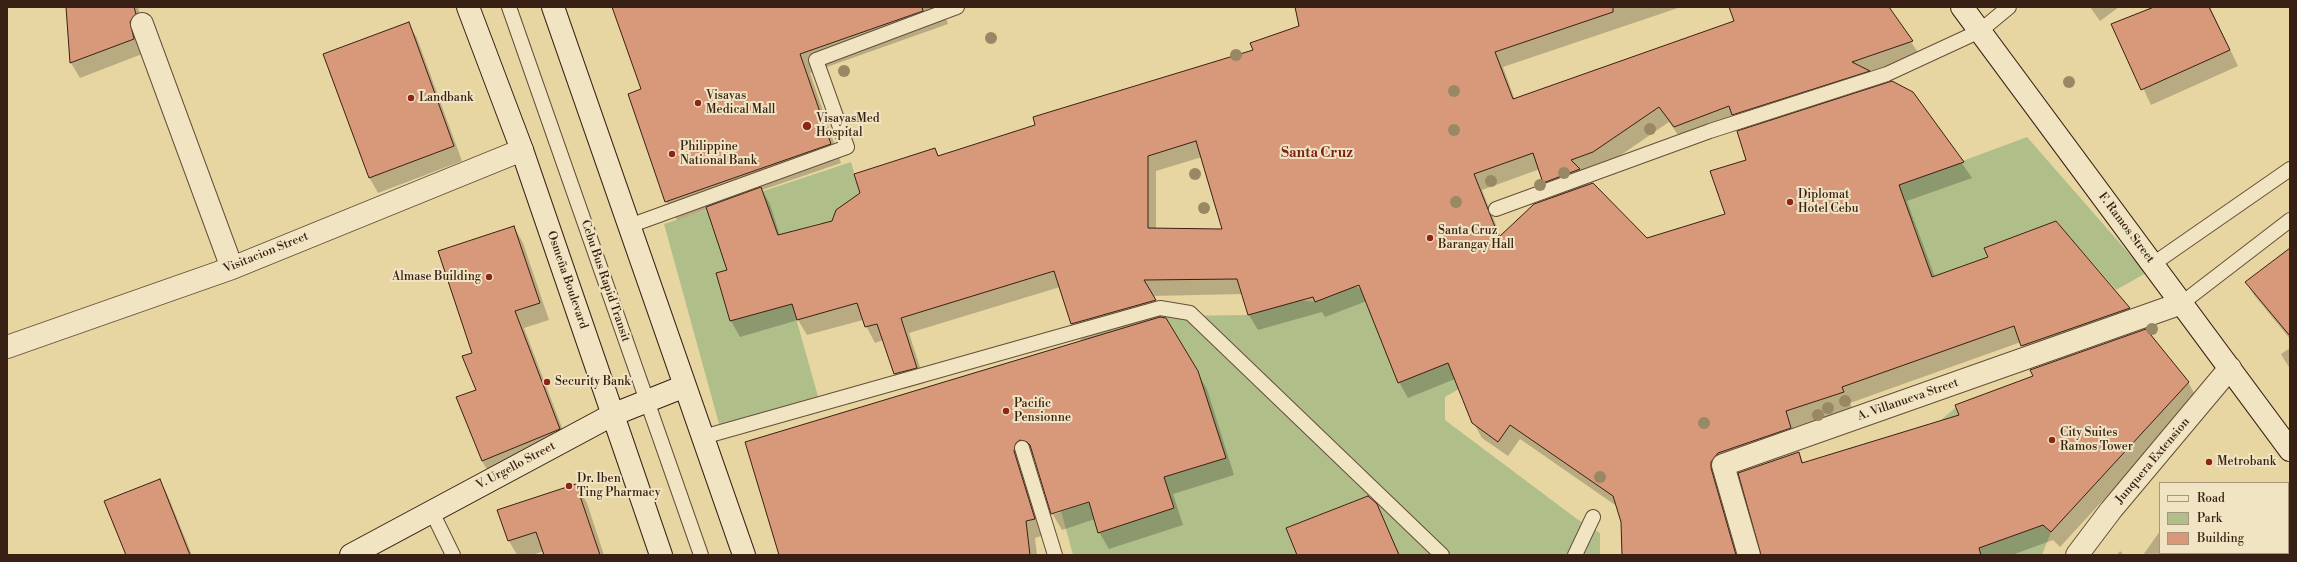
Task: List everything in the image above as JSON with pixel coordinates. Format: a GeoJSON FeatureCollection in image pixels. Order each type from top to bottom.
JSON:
{"type":"FeatureCollection","features":[{"type":"Feature","properties":{"kind":"street","name":"Osmeña Boulevard"},"geometry":{"type":"LineString","coordinates":[[468,7],[522,150],[661,555]]}},
{"type":"Feature","properties":{"kind":"street"},"geometry":{"type":"LineString","coordinates":[[553,7],[744,555]]}},
{"type":"Feature","properties":{"kind":"street","name":"F. Ramos Street"},"geometry":{"type":"LineString","coordinates":[[1962,7],[2290,450]]}},
{"type":"Feature","properties":{"kind":"street"},"geometry":{"type":"LineString","coordinates":[[142,24],[232,268]]}},
{"type":"Feature","properties":{"kind":"street","name":"Visitacion Street"},"geometry":{"type":"LineString","coordinates":[[7,347],[232,268],[522,150]]}},
{"type":"Feature","properties":{"kind":"street","name":"A. Villanueva Street"},"geometry":{"type":"LineString","coordinates":[[1749,555],[1723,465],[2182,303]]}},
{"type":"Feature","properties":{"kind":"street","name":"Junquera Extension"},"geometry":{"type":"LineString","coordinates":[[2077,555],[2112,510],[2230,368]]}},
{"type":"Feature","properties":{"kind":"street","name":"V. Urgello Street"},"geometry":{"type":"LineString","coordinates":[[351,555],[612,415],[685,386]]}},
{"type":"Feature","properties":{"kind":"lane","name":"Cebu Bus Rapid Transit"},"geometry":{"type":"LineString","coordinates":[[509,7],[701,555]]}},
{"type":"Feature","properties":{"kind":"lane"},"geometry":{"type":"LineString","coordinates":[[629,226],[847,147],[816,60],[957,7]]}},
{"type":"Feature","properties":{"kind":"lane"},"geometry":{"type":"LineString","coordinates":[[1496,209],[1710,131],[1887,74],[1980,31],[2010,7]]}},
{"type":"Feature","properties":{"kind":"lane"},"geometry":{"type":"LineString","coordinates":[[2153,264],[2290,169]]}},
{"type":"Feature","properties":{"kind":"lane"},"geometry":{"type":"LineString","coordinates":[[2182,303],[2290,220]]}},
{"type":"Feature","properties":{"kind":"lane"},"geometry":{"type":"LineString","coordinates":[[703,437],[1160,308],[1190,313],[1442,555]]}},
{"type":"Feature","properties":{"kind":"lane"},"geometry":{"type":"LineString","coordinates":[[1022,448],[1055,555]]}},
{"type":"Feature","properties":{"kind":"lane"},"geometry":{"type":"LineString","coordinates":[[432,512],[453,555]]}},
{"type":"Feature","properties":{"kind":"lane"},"geometry":{"type":"LineString","coordinates":[[1575,555],[1593,517]]}},
{"type":"Feature","properties":{"kind":"green space"},"geometry":{"type":"Polygon","coordinates":[[[2027,137],[2146,273],[2116,290],[2056,221],[1985,247],[1988,257],[1932,277],[1913,222],[1893,229],[1879,192],[2027,137]]]}},
{"type":"Feature","properties":{"kind":"green space"},"geometry":{"type":"Polygon","coordinates":[[[851,162],[865,210],[836,210],[833,219],[838,237],[827,240],[821,223],[775,236],[781,255],[716,274],[730,321],[792,304],[819,400],[721,431],[664,224],[851,162]]]}},
{"type":"Feature","properties":{"kind":"green space"},"geometry":{"type":"Polygon","coordinates":[[[1355,286],[1470,354],[1478,378],[1445,397],[1445,420],[1577,519],[1600,533],[1600,555],[1399,555],[1372,494],[1286,528],[1297,555],[1073,555],[1061,511],[1089,502],[1099,532],[1174,508],[1164,477],[1225,458],[1198,371],[1165,316],[1248,315],[1299,300],[1315,302],[1355,286]]]}},
{"type":"Feature","properties":{"kind":"green space"},"geometry":{"type":"Polygon","coordinates":[[[1956,407],[2004,539],[2043,525],[2051,532],[2042,555],[1968,555],[1980,551],[1940,421],[1956,407]]]}},
{"type":"Feature","properties":{"kind":"building"},"geometry":{"type":"Polygon","coordinates":[[[66,7],[134,7],[136,14],[130,22],[134,39],[70,63],[66,7]]]}},
{"type":"Feature","properties":{"kind":"building","name":"Visayas Medical Mall"},"geometry":{"type":"Polygon","coordinates":[[[612,7],[922,7],[923,11],[800,54],[831,144],[665,202],[628,94],[641,89],[612,7]]]}},
{"type":"Feature","properties":{"kind":"building"},"geometry":{"type":"Polygon","coordinates":[[[1295,7],[1613,7],[1613,12],[1495,52],[1513,99],[1734,21],[1729,7],[1889,7],[1913,41],[1852,62],[1870,71],[1732,115],[1729,106],[1674,127],[1659,107],[1593,152],[1571,160],[1580,169],[1543,183],[1533,153],[1474,174],[1499,237],[1534,204],[1593,183],[1647,238],[1725,214],[1710,171],[1746,160],[1737,131],[1892,81],[1913,92],[1964,162],[1899,185],[1932,277],[1988,257],[1984,248],[2056,221],[2130,308],[2021,346],[2014,326],[1842,387],[1844,392],[1786,411],[1791,428],[1718,453],[1711,462],[1711,468],[1736,555],[1622,555],[1621,522],[1613,496],[1510,425],[1498,442],[1472,423],[1448,363],[1398,383],[1359,285],[1315,302],[1313,297],[1248,315],[1237,279],[1144,280],[1156,300],[1071,324],[1054,271],[901,318],[917,368],[894,374],[877,324],[865,327],[857,303],[797,320],[792,304],[730,321],[716,273],[727,270],[706,207],[761,187],[778,235],[832,221],[836,210],[860,193],[854,174],[935,148],[938,156],[1035,125],[1033,117],[1253,50],[1250,43],[1299,26],[1295,7]],[[1196,141],[1148,156],[1148,228],[1222,229],[1196,141]]]}},
{"type":"Feature","properties":{"kind":"building"},"geometry":{"type":"Polygon","coordinates":[[[2154,7],[2209,7],[2230,50],[2141,90],[2111,24],[2154,7]]]}},
{"type":"Feature","properties":{"kind":"building"},"geometry":{"type":"Polygon","coordinates":[[[409,22],[454,146],[369,178],[323,54],[409,22]]]}},
{"type":"Feature","properties":{"kind":"building"},"geometry":{"type":"Polygon","coordinates":[[[514,226],[540,303],[515,311],[560,429],[482,461],[456,397],[476,390],[462,356],[472,353],[438,251],[514,226]]]}},
{"type":"Feature","properties":{"kind":"building"},"geometry":{"type":"Polygon","coordinates":[[[2290,248],[2290,336],[2245,282],[2290,248]]]}},
{"type":"Feature","properties":{"kind":"building"},"geometry":{"type":"Polygon","coordinates":[[[1160,317],[1166,318],[1198,371],[1226,458],[1164,477],[1174,508],[1098,533],[1089,502],[1051,514],[1030,445],[1027,442],[1020,440],[1016,443],[1014,451],[1035,519],[1026,521],[1030,555],[779,555],[745,442],[1160,317]]]}},
{"type":"Feature","properties":{"kind":"building"},"geometry":{"type":"Polygon","coordinates":[[[2146,329],[2189,382],[2051,532],[2043,525],[1979,548],[1981,555],[1761,555],[1738,473],[1799,452],[1802,463],[1959,415],[1955,405],[2033,376],[2030,370],[2146,329]]]}},
{"type":"Feature","properties":{"kind":"building"},"geometry":{"type":"Polygon","coordinates":[[[160,479],[190,555],[126,555],[104,501],[160,479]]]}},
{"type":"Feature","properties":{"kind":"building"},"geometry":{"type":"Polygon","coordinates":[[[576,484],[600,555],[544,555],[536,532],[508,541],[497,510],[576,484]]]}},
{"type":"Feature","properties":{"kind":"building"},"geometry":{"type":"Polygon","coordinates":[[[1368,496],[1377,504],[1399,555],[1297,555],[1286,528],[1368,496]]]}},
{"type":"Feature","properties":{"kind":"place","name":"Landbank"},"geometry":{"type":"Point","coordinates":[411,98]}},
{"type":"Feature","properties":{"kind":"place","name":"Visayas Medical Mall"},"geometry":{"type":"Point","coordinates":[698,103]}},
{"type":"Feature","properties":{"kind":"place","name":"VisayasMed Hospital"},"geometry":{"type":"Point","coordinates":[807,126]}},
{"type":"Feature","properties":{"kind":"place","name":"Philippine National Bank"},"geometry":{"type":"Point","coordinates":[672,154]}},
{"type":"Feature","properties":{"kind":"place","name":"Diplomat Hotel Cebu"},"geometry":{"type":"Point","coordinates":[1790,202]}},
{"type":"Feature","properties":{"kind":"place","name":"Santa Cruz Barangay Hall"},"geometry":{"type":"Point","coordinates":[1430,238]}},
{"type":"Feature","properties":{"kind":"place","name":"Almase Building"},"geometry":{"type":"Point","coordinates":[489,277]}},
{"type":"Feature","properties":{"kind":"place","name":"Security Bank"},"geometry":{"type":"Point","coordinates":[547,382]}},
{"type":"Feature","properties":{"kind":"place","name":"Pacific Pensionne"},"geometry":{"type":"Point","coordinates":[1006,411]}},
{"type":"Feature","properties":{"kind":"place","name":"City Suites Ramos Tower"},"geometry":{"type":"Point","coordinates":[2052,440]}},
{"type":"Feature","properties":{"kind":"place","name":"Metrobank"},"geometry":{"type":"Point","coordinates":[2209,462]}},
{"type":"Feature","properties":{"kind":"place","name":"Dr. Iben Ting Pharmacy"},"geometry":{"type":"Point","coordinates":[569,486]}},
{"type":"Feature","properties":{"kind":"district","name":"Santa Cruz"},"geometry":{"type":"Point","coordinates":[1317,154]}}]}
